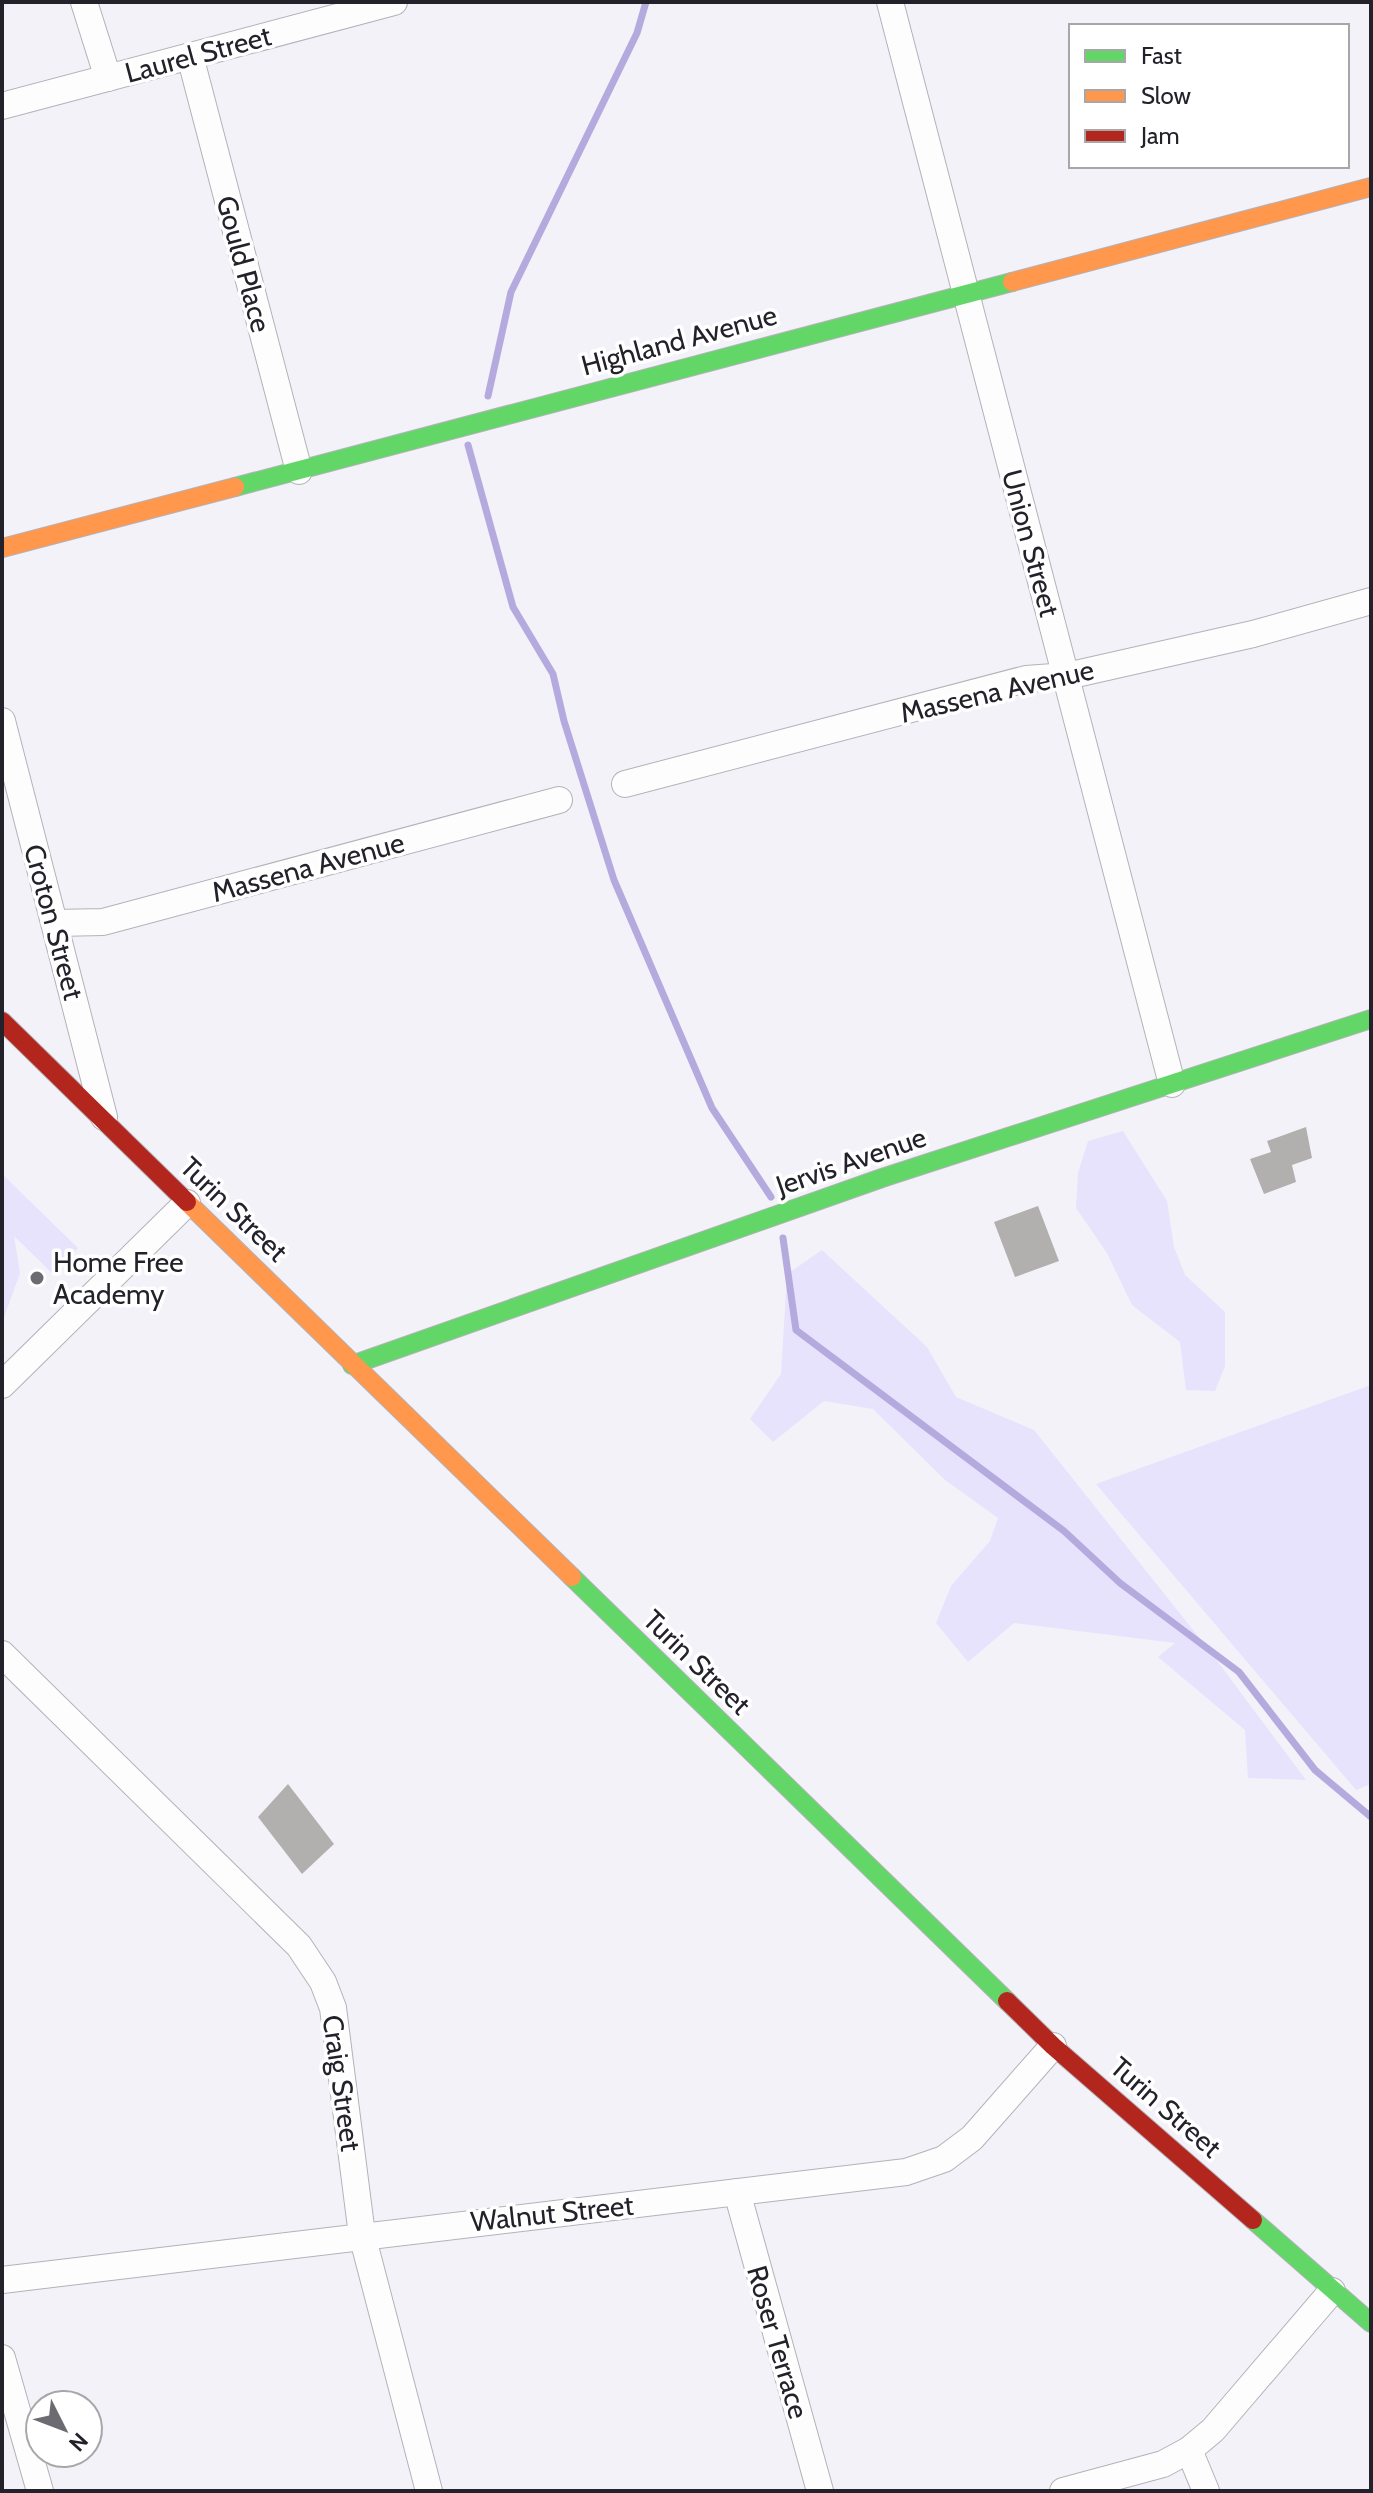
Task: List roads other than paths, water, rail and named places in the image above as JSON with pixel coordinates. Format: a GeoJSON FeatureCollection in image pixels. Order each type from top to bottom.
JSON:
{"type":"FeatureCollection","features":[{"type":"Feature","properties":{"kind":"street"},"geometry":{"type":"LineString","coordinates":[[84,2],[108,78]]}},
{"type":"Feature","properties":{"kind":"street","name":"Laurel Street"},"geometry":{"type":"LineString","coordinates":[[2,106],[190,56],[354,7],[394,2]]}},
{"type":"Feature","properties":{"kind":"street","name":"Union Street"},"geometry":{"type":"LineString","coordinates":[[890,2],[1172,1084]]}},
{"type":"Feature","properties":{"kind":"street","name":"Gould Place"},"geometry":{"type":"LineString","coordinates":[[190,56],[299,471]]}},
{"type":"Feature","properties":{"kind":"street","name":"Highland Avenue"},"geometry":{"type":"LineString","coordinates":[[2,548],[1371,187]]}},
{"type":"Feature","properties":{"kind":"street","name":"Massena Avenue"},"geometry":{"type":"LineString","coordinates":[[625,784],[1026,679],[1067,676],[1253,634],[1371,601]]}},
{"type":"Feature","properties":{"kind":"street","name":"Croton Street"},"geometry":{"type":"LineString","coordinates":[[2,721],[106,1124]]}},
{"type":"Feature","properties":{"kind":"street","name":"Massena Avenue"},"geometry":{"type":"LineString","coordinates":[[55,923],[103,922],[559,800]]}},
{"type":"Feature","properties":{"kind":"street","name":"Jervis Avenue"},"geometry":{"type":"LineString","coordinates":[[352,1365],[580,1282],[1060,1118],[1371,1019]]}},
{"type":"Feature","properties":{"kind":"street","name":"Turin Street"},"geometry":{"type":"LineString","coordinates":[[2,1021],[1053,2046],[1371,2323]]}},
{"type":"Feature","properties":{"kind":"street"},"geometry":{"type":"LineString","coordinates":[[2,1385],[187,1203]]}},
{"type":"Feature","properties":{"kind":"street","name":"Craig Street"},"geometry":{"type":"LineString","coordinates":[[2,1654],[299,1946],[323,1982],[333,2008],[362,2235],[429,2491]]}},
{"type":"Feature","properties":{"kind":"street","name":"Walnut Street"},"geometry":{"type":"LineString","coordinates":[[2,2280],[906,2172],[944,2159],[972,2138],[1053,2046]]}},
{"type":"Feature","properties":{"kind":"street","name":"Roser Terrace"},"geometry":{"type":"LineString","coordinates":[[737,2192],[820,2491]]}},
{"type":"Feature","properties":{"kind":"street"},"geometry":{"type":"LineString","coordinates":[[1063,2491],[1163,2464],[1189,2450],[1213,2430],[1332,2291]]}},
{"type":"Feature","properties":{"kind":"street"},"geometry":{"type":"LineString","coordinates":[[2,2358],[40,2491]]}},
{"type":"Feature","properties":{"kind":"street"},"geometry":{"type":"LineString","coordinates":[[1189,2450],[1206,2491]]}},
{"type":"Feature","properties":{"kind":"waterway"},"geometry":{"type":"LineString","coordinates":[[488,396],[511,292],[637,33],[646,2]]}},
{"type":"Feature","properties":{"kind":"waterway"},"geometry":{"type":"LineString","coordinates":[[468,445],[513,607],[553,674],[564,721],[614,880],[712,1108],[771,1197]]}},
{"type":"Feature","properties":{"kind":"waterway"},"geometry":{"type":"LineString","coordinates":[[783,1238],[796,1330],[1064,1531],[1120,1583],[1239,1672],[1315,1770],[1371,1817]]}},
{"type":"Feature","properties":{"kind":"place","name":"Home Free Academy"},"geometry":{"type":"Point","coordinates":[37,1278]}}]}
